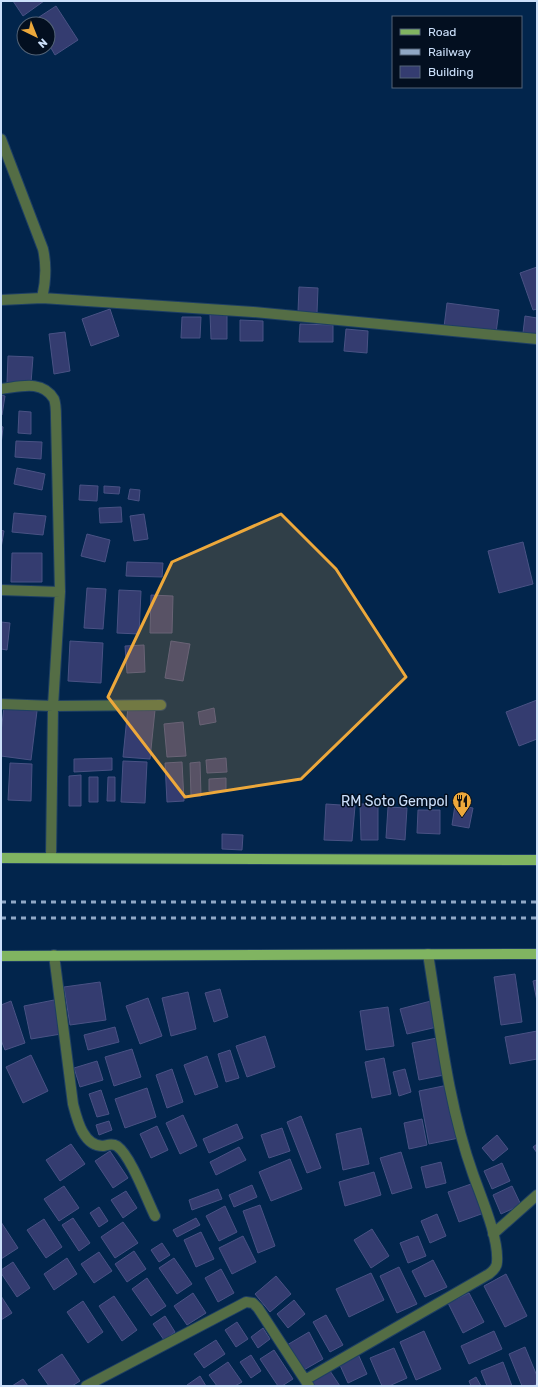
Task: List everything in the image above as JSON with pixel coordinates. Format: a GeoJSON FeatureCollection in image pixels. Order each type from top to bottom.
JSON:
{"type":"FeatureCollection","features":[{"type":"Feature","properties":{"kind":"main road"},"geometry":{"type":"LineString","coordinates":[[1,858],[537,860]]}},
{"type":"Feature","properties":{"kind":"main road"},"geometry":{"type":"LineString","coordinates":[[1,956],[537,954]]}},
{"type":"Feature","properties":{"kind":"street"},"geometry":{"type":"LineString","coordinates":[[1,140],[43,249],[47,264],[46,281],[42,298]]}},
{"type":"Feature","properties":{"kind":"street"},"geometry":{"type":"LineString","coordinates":[[1,300],[42,298],[253,312],[537,338]]}},
{"type":"Feature","properties":{"kind":"street"},"geometry":{"type":"LineString","coordinates":[[1,389],[34,385],[44,389],[54,400],[56,418],[60,592],[53,706],[50,858]]}},
{"type":"Feature","properties":{"kind":"street"},"geometry":{"type":"LineString","coordinates":[[1,590],[60,592]]}},
{"type":"Feature","properties":{"kind":"street"},"geometry":{"type":"LineString","coordinates":[[1,704],[53,706],[161,705]]}},
{"type":"Feature","properties":{"kind":"street"},"geometry":{"type":"LineString","coordinates":[[86,1386],[246,1302],[253,1303],[258,1308],[307,1383],[489,1274],[495,1268],[498,1262],[493,1234],[463,1148],[449,1084],[428,954]]}},
{"type":"Feature","properties":{"kind":"street"},"geometry":{"type":"LineString","coordinates":[[54,956],[73,1104],[84,1135],[89,1141],[96,1145],[104,1146],[110,1144],[117,1146],[128,1159],[155,1216]]}},
{"type":"Feature","properties":{"kind":"street"},"geometry":{"type":"LineString","coordinates":[[493,1234],[537,1195]]}},
{"type":"Feature","properties":{"kind":"highlighted area"},"geometry":{"type":"Polygon","coordinates":[[[281,514],[336,569],[406,677],[301,779],[185,797],[108,697],[172,562],[281,514]]]}},
{"type":"Feature","properties":{"kind":"building"},"geometry":{"type":"Polygon","coordinates":[[[13,1],[44,1],[23,16],[13,1]]]}},
{"type":"Feature","properties":{"kind":"building"},"geometry":{"type":"Polygon","coordinates":[[[56,6],[78,40],[56,54],[56,16],[41,16],[56,6]]]}},
{"type":"Feature","properties":{"kind":"building"},"geometry":{"type":"Polygon","coordinates":[[[537,267],[537,309],[533,310],[520,273],[537,267]]]}},
{"type":"Feature","properties":{"kind":"building"},"geometry":{"type":"Polygon","coordinates":[[[299,287],[318,288],[317,313],[298,312],[299,287]]]}},
{"type":"Feature","properties":{"kind":"building"},"geometry":{"type":"Polygon","coordinates":[[[447,303],[499,310],[496,333],[444,327],[447,303]]]}},
{"type":"Feature","properties":{"kind":"building"},"geometry":{"type":"Polygon","coordinates":[[[110,309],[119,336],[91,346],[82,319],[110,309]]]}},
{"type":"Feature","properties":{"kind":"building"},"geometry":{"type":"Polygon","coordinates":[[[210,314],[227,314],[227,339],[211,339],[210,314]]]}},
{"type":"Feature","properties":{"kind":"building"},"geometry":{"type":"Polygon","coordinates":[[[525,316],[537,318],[537,334],[523,333],[525,316]]]}},
{"type":"Feature","properties":{"kind":"building"},"geometry":{"type":"Polygon","coordinates":[[[182,317],[201,317],[200,338],[181,338],[182,317]]]}},
{"type":"Feature","properties":{"kind":"building"},"geometry":{"type":"Polygon","coordinates":[[[240,320],[263,321],[263,341],[240,341],[240,320]]]}},
{"type":"Feature","properties":{"kind":"building"},"geometry":{"type":"Polygon","coordinates":[[[300,324],[333,325],[333,342],[299,342],[300,324]]]}},
{"type":"Feature","properties":{"kind":"building"},"geometry":{"type":"Polygon","coordinates":[[[346,329],[368,331],[367,353],[344,351],[346,329]]]}},
{"type":"Feature","properties":{"kind":"building"},"geometry":{"type":"Polygon","coordinates":[[[65,332],[70,371],[54,374],[49,334],[65,332]]]}},
{"type":"Feature","properties":{"kind":"building"},"geometry":{"type":"Polygon","coordinates":[[[8,356],[33,357],[31,383],[7,383],[8,356]]]}},
{"type":"Feature","properties":{"kind":"building"},"geometry":{"type":"Polygon","coordinates":[[[1,395],[5,396],[2,415],[1,415],[1,395]]]}},
{"type":"Feature","properties":{"kind":"building"},"geometry":{"type":"Polygon","coordinates":[[[19,411],[31,412],[31,434],[18,433],[19,411]]]}},
{"type":"Feature","properties":{"kind":"building"},"geometry":{"type":"Polygon","coordinates":[[[1,426],[3,427],[1,445],[1,426]]]}},
{"type":"Feature","properties":{"kind":"building"},"geometry":{"type":"Polygon","coordinates":[[[16,441],[42,442],[41,459],[15,457],[16,441]]]}},
{"type":"Feature","properties":{"kind":"building"},"geometry":{"type":"Polygon","coordinates":[[[17,468],[45,474],[42,490],[14,484],[17,468]]]}},
{"type":"Feature","properties":{"kind":"building"},"geometry":{"type":"Polygon","coordinates":[[[80,485],[98,486],[97,501],[79,500],[80,485]]]}},
{"type":"Feature","properties":{"kind":"building"},"geometry":{"type":"Polygon","coordinates":[[[104,486],[120,487],[119,494],[104,493],[104,486]]]}},
{"type":"Feature","properties":{"kind":"building"},"geometry":{"type":"Polygon","coordinates":[[[130,489],[140,490],[139,501],[128,499],[130,489]]]}},
{"type":"Feature","properties":{"kind":"building"},"geometry":{"type":"Polygon","coordinates":[[[121,507],[122,522],[100,523],[99,508],[121,507]]]}},
{"type":"Feature","properties":{"kind":"building"},"geometry":{"type":"Polygon","coordinates":[[[14,513],[46,516],[43,535],[12,532],[14,513]]]}},
{"type":"Feature","properties":{"kind":"building"},"geometry":{"type":"Polygon","coordinates":[[[144,514],[148,539],[134,541],[130,516],[144,514]]]}},
{"type":"Feature","properties":{"kind":"building"},"geometry":{"type":"Polygon","coordinates":[[[1,530],[4,531],[1,548],[1,530]]]}},
{"type":"Feature","properties":{"kind":"building"},"geometry":{"type":"Polygon","coordinates":[[[87,534],[110,540],[105,562],[81,556],[87,534]]]}},
{"type":"Feature","properties":{"kind":"building"},"geometry":{"type":"Polygon","coordinates":[[[523,542],[533,584],[499,593],[488,551],[523,542]]]}},
{"type":"Feature","properties":{"kind":"building"},"geometry":{"type":"Polygon","coordinates":[[[12,553],[42,553],[42,582],[11,582],[12,553]]]}},
{"type":"Feature","properties":{"kind":"building"},"geometry":{"type":"Polygon","coordinates":[[[127,562],[163,563],[162,577],[126,576],[127,562]]]}},
{"type":"Feature","properties":{"kind":"building"},"geometry":{"type":"Polygon","coordinates":[[[87,588],[106,589],[103,629],[84,628],[87,588]]]}},
{"type":"Feature","properties":{"kind":"building"},"geometry":{"type":"Polygon","coordinates":[[[119,590],[141,591],[139,634],[117,633],[119,590]]]}},
{"type":"Feature","properties":{"kind":"building"},"geometry":{"type":"Polygon","coordinates":[[[151,595],[173,596],[172,633],[150,633],[151,595]]]}},
{"type":"Feature","properties":{"kind":"building"},"geometry":{"type":"Polygon","coordinates":[[[1,622],[10,623],[7,650],[1,649],[1,622]]]}},
{"type":"Feature","properties":{"kind":"building"},"geometry":{"type":"Polygon","coordinates":[[[70,641],[103,643],[101,683],[68,681],[70,641]]]}},
{"type":"Feature","properties":{"kind":"building"},"geometry":{"type":"Polygon","coordinates":[[[171,641],[190,644],[183,681],[165,678],[171,641]]]}},
{"type":"Feature","properties":{"kind":"building"},"geometry":{"type":"Polygon","coordinates":[[[144,645],[145,672],[127,673],[125,646],[144,645]]]}},
{"type":"Feature","properties":{"kind":"building"},"geometry":{"type":"Polygon","coordinates":[[[537,700],[537,739],[519,746],[506,712],[537,700]]]}},
{"type":"Feature","properties":{"kind":"building"},"geometry":{"type":"Polygon","coordinates":[[[4,707],[37,711],[31,760],[1,756],[1,732],[4,707]]]}},
{"type":"Feature","properties":{"kind":"building"},"geometry":{"type":"Polygon","coordinates":[[[128,707],[155,710],[150,759],[123,757],[128,707]]]}},
{"type":"Feature","properties":{"kind":"building"},"geometry":{"type":"Polygon","coordinates":[[[214,708],[216,722],[200,725],[198,712],[214,708]]]}},
{"type":"Feature","properties":{"kind":"building"},"geometry":{"type":"Polygon","coordinates":[[[183,722],[186,756],[167,757],[164,724],[183,722]]]}},
{"type":"Feature","properties":{"kind":"building"},"geometry":{"type":"Polygon","coordinates":[[[112,758],[112,770],[74,772],[74,759],[112,758]]]}},
{"type":"Feature","properties":{"kind":"building"},"geometry":{"type":"Polygon","coordinates":[[[226,758],[227,772],[207,773],[206,760],[226,758]]]}},
{"type":"Feature","properties":{"kind":"building"},"geometry":{"type":"Polygon","coordinates":[[[123,761],[147,762],[145,803],[121,802],[123,761]]]}},
{"type":"Feature","properties":{"kind":"building"},"geometry":{"type":"Polygon","coordinates":[[[182,762],[184,801],[167,802],[165,763],[182,762]]]}},
{"type":"Feature","properties":{"kind":"building"},"geometry":{"type":"Polygon","coordinates":[[[200,762],[201,796],[191,796],[190,763],[200,762]]]}},
{"type":"Feature","properties":{"kind":"building"},"geometry":{"type":"Polygon","coordinates":[[[10,763],[32,764],[31,801],[8,800],[10,763]]]}},
{"type":"Feature","properties":{"kind":"building"},"geometry":{"type":"Polygon","coordinates":[[[81,775],[81,806],[69,806],[69,776],[81,775]]]}},
{"type":"Feature","properties":{"kind":"building"},"geometry":{"type":"Polygon","coordinates":[[[89,777],[98,777],[98,802],[89,802],[89,777]]]}},
{"type":"Feature","properties":{"kind":"building"},"geometry":{"type":"Polygon","coordinates":[[[108,777],[115,777],[115,801],[107,801],[108,777]]]}},
{"type":"Feature","properties":{"kind":"building"},"geometry":{"type":"Polygon","coordinates":[[[226,778],[226,790],[209,791],[209,779],[226,778]]]}},
{"type":"Feature","properties":{"kind":"building"},"geometry":{"type":"Polygon","coordinates":[[[326,804],[355,806],[352,841],[324,840],[326,804]]]}},
{"type":"Feature","properties":{"kind":"building"},"geometry":{"type":"Polygon","coordinates":[[[360,804],[378,804],[378,840],[361,840],[360,804]]]}},
{"type":"Feature","properties":{"kind":"building"},"geometry":{"type":"Polygon","coordinates":[[[455,805],[473,808],[469,828],[452,825],[455,805]]]}},
{"type":"Feature","properties":{"kind":"building"},"geometry":{"type":"Polygon","coordinates":[[[388,807],[407,808],[405,840],[386,838],[388,807]]]}},
{"type":"Feature","properties":{"kind":"building"},"geometry":{"type":"Polygon","coordinates":[[[418,810],[440,810],[440,834],[417,833],[418,810]]]}},
{"type":"Feature","properties":{"kind":"building"},"geometry":{"type":"Polygon","coordinates":[[[222,834],[243,835],[242,850],[222,849],[222,834]]]}},
{"type":"Feature","properties":{"kind":"building"},"geometry":{"type":"Polygon","coordinates":[[[515,974],[522,1022],[501,1025],[494,977],[515,974]]]}},
{"type":"Feature","properties":{"kind":"building"},"geometry":{"type":"Polygon","coordinates":[[[537,980],[537,1001],[533,981],[537,980]]]}},
{"type":"Feature","properties":{"kind":"building"},"geometry":{"type":"Polygon","coordinates":[[[100,982],[106,1020],[70,1025],[64,987],[100,982]]]}},
{"type":"Feature","properties":{"kind":"building"},"geometry":{"type":"Polygon","coordinates":[[[220,989],[228,1017],[214,1022],[205,993],[220,989]]]}},
{"type":"Feature","properties":{"kind":"building"},"geometry":{"type":"Polygon","coordinates":[[[188,992],[196,1029],[171,1036],[162,998],[188,992]]]}},
{"type":"Feature","properties":{"kind":"building"},"geometry":{"type":"Polygon","coordinates":[[[148,998],[162,1036],[140,1044],[126,1006],[148,998]]]}},
{"type":"Feature","properties":{"kind":"building"},"geometry":{"type":"Polygon","coordinates":[[[54,1000],[61,1034],[31,1039],[24,1006],[54,1000]]]}},
{"type":"Feature","properties":{"kind":"building"},"geometry":{"type":"Polygon","coordinates":[[[11,1001],[25,1043],[5,1050],[1,1040],[1,1005],[11,1001]]]}},
{"type":"Feature","properties":{"kind":"building"},"geometry":{"type":"Polygon","coordinates":[[[431,1001],[437,1027],[407,1034],[400,1009],[431,1001]]]}},
{"type":"Feature","properties":{"kind":"building"},"geometry":{"type":"Polygon","coordinates":[[[388,1007],[394,1046],[366,1050],[360,1011],[388,1007]]]}},
{"type":"Feature","properties":{"kind":"building"},"geometry":{"type":"Polygon","coordinates":[[[115,1027],[119,1042],[88,1050],[84,1035],[115,1027]]]}},
{"type":"Feature","properties":{"kind":"building"},"geometry":{"type":"Polygon","coordinates":[[[537,1031],[537,1059],[510,1064],[505,1037],[537,1031]]]}},
{"type":"Feature","properties":{"kind":"building"},"geometry":{"type":"Polygon","coordinates":[[[265,1036],[275,1067],[247,1077],[236,1046],[265,1036]]]}},
{"type":"Feature","properties":{"kind":"building"},"geometry":{"type":"Polygon","coordinates":[[[437,1038],[444,1075],[419,1080],[412,1043],[437,1038]]]}},
{"type":"Feature","properties":{"kind":"building"},"geometry":{"type":"Polygon","coordinates":[[[132,1049],[141,1077],[114,1086],[105,1057],[132,1049]]]}},
{"type":"Feature","properties":{"kind":"building"},"geometry":{"type":"Polygon","coordinates":[[[230,1050],[239,1078],[226,1082],[218,1054],[230,1050]]]}},
{"type":"Feature","properties":{"kind":"building"},"geometry":{"type":"Polygon","coordinates":[[[31,1055],[48,1091],[23,1103],[6,1067],[31,1055]]]}},
{"type":"Feature","properties":{"kind":"building"},"geometry":{"type":"Polygon","coordinates":[[[207,1056],[218,1087],[195,1095],[184,1065],[207,1056]]]}},
{"type":"Feature","properties":{"kind":"building"},"geometry":{"type":"Polygon","coordinates":[[[384,1058],[391,1094],[372,1098],[365,1062],[384,1058]]]}},
{"type":"Feature","properties":{"kind":"building"},"geometry":{"type":"Polygon","coordinates":[[[97,1061],[103,1080],[80,1087],[74,1068],[97,1061]]]}},
{"type":"Feature","properties":{"kind":"building"},"geometry":{"type":"Polygon","coordinates":[[[172,1069],[183,1102],[167,1108],[156,1075],[172,1069]]]}},
{"type":"Feature","properties":{"kind":"building"},"geometry":{"type":"Polygon","coordinates":[[[405,1069],[411,1092],[399,1096],[393,1072],[405,1069]]]}},
{"type":"Feature","properties":{"kind":"building"},"geometry":{"type":"Polygon","coordinates":[[[448,1085],[459,1138],[429,1144],[419,1091],[448,1085]]]}},
{"type":"Feature","properties":{"kind":"building"},"geometry":{"type":"Polygon","coordinates":[[[147,1088],[156,1117],[125,1128],[115,1099],[147,1088]]]}},
{"type":"Feature","properties":{"kind":"building"},"geometry":{"type":"Polygon","coordinates":[[[101,1090],[109,1114],[97,1117],[89,1094],[101,1090]]]}},
{"type":"Feature","properties":{"kind":"building"},"geometry":{"type":"Polygon","coordinates":[[[183,1115],[197,1146],[180,1154],[166,1123],[183,1115]]]}},
{"type":"Feature","properties":{"kind":"building"},"geometry":{"type":"Polygon","coordinates":[[[301,1116],[321,1168],[307,1173],[287,1122],[301,1116]]]}},
{"type":"Feature","properties":{"kind":"building"},"geometry":{"type":"Polygon","coordinates":[[[422,1119],[427,1145],[409,1149],[404,1123],[422,1119]]]}},
{"type":"Feature","properties":{"kind":"building"},"geometry":{"type":"Polygon","coordinates":[[[109,1121],[112,1130],[99,1135],[96,1125],[109,1121]]]}},
{"type":"Feature","properties":{"kind":"building"},"geometry":{"type":"Polygon","coordinates":[[[237,1124],[243,1138],[209,1153],[203,1139],[237,1124]]]}},
{"type":"Feature","properties":{"kind":"building"},"geometry":{"type":"Polygon","coordinates":[[[157,1126],[168,1150],[151,1158],[140,1134],[157,1126]]]}},
{"type":"Feature","properties":{"kind":"building"},"geometry":{"type":"Polygon","coordinates":[[[282,1128],[290,1151],[269,1158],[261,1135],[282,1128]]]}},
{"type":"Feature","properties":{"kind":"building"},"geometry":{"type":"Polygon","coordinates":[[[361,1128],[369,1164],[343,1170],[336,1134],[361,1128]]]}},
{"type":"Feature","properties":{"kind":"building"},"geometry":{"type":"Polygon","coordinates":[[[497,1135],[508,1149],[493,1161],[482,1148],[497,1135]]]}},
{"type":"Feature","properties":{"kind":"building"},"geometry":{"type":"Polygon","coordinates":[[[71,1144],[85,1164],[60,1181],[46,1160],[71,1144]]]}},
{"type":"Feature","properties":{"kind":"building"},"geometry":{"type":"Polygon","coordinates":[[[537,1144],[537,1153],[533,1147],[537,1144]]]}},
{"type":"Feature","properties":{"kind":"building"},"geometry":{"type":"Polygon","coordinates":[[[239,1147],[246,1160],[216,1175],[210,1162],[239,1147]]]}},
{"type":"Feature","properties":{"kind":"building"},"geometry":{"type":"Polygon","coordinates":[[[110,1151],[128,1178],[113,1188],[95,1161],[110,1151]]]}},
{"type":"Feature","properties":{"kind":"building"},"geometry":{"type":"Polygon","coordinates":[[[401,1152],[412,1188],[392,1194],[380,1158],[401,1152]]]}},
{"type":"Feature","properties":{"kind":"building"},"geometry":{"type":"Polygon","coordinates":[[[290,1159],[302,1189],[271,1201],[259,1172],[290,1159]]]}},
{"type":"Feature","properties":{"kind":"building"},"geometry":{"type":"Polygon","coordinates":[[[441,1162],[446,1183],[426,1188],[421,1167],[441,1162]]]}},
{"type":"Feature","properties":{"kind":"building"},"geometry":{"type":"Polygon","coordinates":[[[502,1163],[510,1181],[492,1189],[484,1171],[502,1163]]]}},
{"type":"Feature","properties":{"kind":"building"},"geometry":{"type":"Polygon","coordinates":[[[374,1172],[381,1195],[345,1206],[339,1182],[374,1172]]]}},
{"type":"Feature","properties":{"kind":"building"},"geometry":{"type":"Polygon","coordinates":[[[474,1183],[484,1213],[459,1222],[448,1192],[474,1183]]]}},
{"type":"Feature","properties":{"kind":"building"},"geometry":{"type":"Polygon","coordinates":[[[252,1185],[257,1197],[234,1207],[229,1195],[252,1185]]]}},
{"type":"Feature","properties":{"kind":"building"},"geometry":{"type":"Polygon","coordinates":[[[64,1186],[79,1208],[59,1221],[44,1199],[64,1186]]]}},
{"type":"Feature","properties":{"kind":"building"},"geometry":{"type":"Polygon","coordinates":[[[512,1186],[521,1205],[501,1214],[493,1195],[512,1186]]]}},
{"type":"Feature","properties":{"kind":"building"},"geometry":{"type":"Polygon","coordinates":[[[218,1189],[222,1199],[192,1210],[189,1200],[218,1189]]]}},
{"type":"Feature","properties":{"kind":"building"},"geometry":{"type":"Polygon","coordinates":[[[126,1191],[137,1208],[123,1218],[111,1200],[126,1191]]]}},
{"type":"Feature","properties":{"kind":"building"},"geometry":{"type":"Polygon","coordinates":[[[260,1205],[275,1246],[258,1253],[243,1211],[260,1205]]]}},
{"type":"Feature","properties":{"kind":"building"},"geometry":{"type":"Polygon","coordinates":[[[225,1206],[237,1232],[219,1241],[206,1216],[225,1206]]]}},
{"type":"Feature","properties":{"kind":"building"},"geometry":{"type":"Polygon","coordinates":[[[99,1207],[108,1221],[99,1227],[90,1213],[99,1207]]]}},
{"type":"Feature","properties":{"kind":"building"},"geometry":{"type":"Polygon","coordinates":[[[437,1214],[446,1236],[430,1243],[421,1221],[437,1214]]]}},
{"type":"Feature","properties":{"kind":"building"},"geometry":{"type":"Polygon","coordinates":[[[73,1218],[90,1243],[79,1251],[62,1225],[73,1218]]]}},
{"type":"Feature","properties":{"kind":"building"},"geometry":{"type":"Polygon","coordinates":[[[196,1218],[200,1225],[177,1237],[173,1230],[196,1218]]]}},
{"type":"Feature","properties":{"kind":"building"},"geometry":{"type":"Polygon","coordinates":[[[44,1219],[62,1247],[46,1258],[27,1230],[44,1219]]]}},
{"type":"Feature","properties":{"kind":"building"},"geometry":{"type":"Polygon","coordinates":[[[1,1222],[18,1248],[1,1259],[1,1222]]]}},
{"type":"Feature","properties":{"kind":"building"},"geometry":{"type":"Polygon","coordinates":[[[123,1222],[138,1243],[115,1258],[101,1237],[123,1222]]]}},
{"type":"Feature","properties":{"kind":"building"},"geometry":{"type":"Polygon","coordinates":[[[372,1229],[389,1256],[371,1268],[354,1240],[372,1229]]]}},
{"type":"Feature","properties":{"kind":"building"},"geometry":{"type":"Polygon","coordinates":[[[201,1232],[214,1259],[196,1267],[184,1240],[201,1232]]]}},
{"type":"Feature","properties":{"kind":"building"},"geometry":{"type":"Polygon","coordinates":[[[243,1236],[256,1262],[232,1274],[219,1248],[243,1236]]]}},
{"type":"Feature","properties":{"kind":"building"},"geometry":{"type":"Polygon","coordinates":[[[418,1236],[426,1256],[408,1263],[400,1243],[418,1236]]]}},
{"type":"Feature","properties":{"kind":"building"},"geometry":{"type":"Polygon","coordinates":[[[162,1243],[170,1255],[159,1262],[151,1250],[162,1243]]]}},
{"type":"Feature","properties":{"kind":"building"},"geometry":{"type":"Polygon","coordinates":[[[134,1251],[146,1269],[127,1282],[115,1264],[134,1251]]]}},
{"type":"Feature","properties":{"kind":"building"},"geometry":{"type":"Polygon","coordinates":[[[99,1252],[112,1271],[94,1283],[81,1264],[99,1252]]]}},
{"type":"Feature","properties":{"kind":"building"},"geometry":{"type":"Polygon","coordinates":[[[67,1258],[77,1274],[54,1290],[44,1274],[67,1258]]]}},
{"type":"Feature","properties":{"kind":"building"},"geometry":{"type":"Polygon","coordinates":[[[174,1258],[192,1284],[177,1294],[159,1268],[174,1258]]]}},
{"type":"Feature","properties":{"kind":"building"},"geometry":{"type":"Polygon","coordinates":[[[433,1260],[447,1287],[425,1297],[412,1271],[433,1260]]]}},
{"type":"Feature","properties":{"kind":"building"},"geometry":{"type":"Polygon","coordinates":[[[13,1262],[30,1288],[17,1297],[1,1273],[1,1270],[13,1262]]]}},
{"type":"Feature","properties":{"kind":"building"},"geometry":{"type":"Polygon","coordinates":[[[399,1267],[417,1304],[397,1313],[380,1276],[399,1267]]]}},
{"type":"Feature","properties":{"kind":"building"},"geometry":{"type":"Polygon","coordinates":[[[221,1269],[234,1293],[218,1302],[205,1278],[221,1269]]]}},
{"type":"Feature","properties":{"kind":"building"},"geometry":{"type":"Polygon","coordinates":[[[371,1273],[384,1300],[349,1317],[336,1289],[371,1273]]]}},
{"type":"Feature","properties":{"kind":"building"},"geometry":{"type":"Polygon","coordinates":[[[506,1274],[527,1316],[505,1327],[484,1286],[506,1274]]]}},
{"type":"Feature","properties":{"kind":"building"},"geometry":{"type":"Polygon","coordinates":[[[276,1276],[291,1294],[270,1312],[255,1294],[276,1276]]]}},
{"type":"Feature","properties":{"kind":"building"},"geometry":{"type":"Polygon","coordinates":[[[147,1278],[166,1306],[151,1316],[132,1289],[147,1278]]]}},
{"type":"Feature","properties":{"kind":"building"},"geometry":{"type":"Polygon","coordinates":[[[193,1293],[206,1313],[187,1325],[174,1306],[193,1293]]]}},
{"type":"Feature","properties":{"kind":"building"},"geometry":{"type":"Polygon","coordinates":[[[469,1293],[484,1322],[463,1333],[448,1303],[469,1293]]]}},
{"type":"Feature","properties":{"kind":"building"},"geometry":{"type":"Polygon","coordinates":[[[1,1296],[12,1313],[1,1320],[1,1296]]]}},
{"type":"Feature","properties":{"kind":"building"},"geometry":{"type":"Polygon","coordinates":[[[114,1296],[137,1330],[122,1341],[99,1306],[114,1296]]]}},
{"type":"Feature","properties":{"kind":"building"},"geometry":{"type":"Polygon","coordinates":[[[294,1300],[305,1314],[288,1328],[277,1314],[294,1300]]]}},
{"type":"Feature","properties":{"kind":"building"},"geometry":{"type":"Polygon","coordinates":[[[83,1301],[103,1332],[88,1343],[67,1312],[83,1301]]]}},
{"type":"Feature","properties":{"kind":"building"},"geometry":{"type":"Polygon","coordinates":[[[326,1315],[343,1345],[330,1352],[313,1322],[326,1315]]]}},
{"type":"Feature","properties":{"kind":"building"},"geometry":{"type":"Polygon","coordinates":[[[165,1316],[175,1332],[164,1340],[153,1324],[165,1316]]]}},
{"type":"Feature","properties":{"kind":"building"},"geometry":{"type":"Polygon","coordinates":[[[237,1322],[248,1339],[236,1347],[225,1330],[237,1322]]]}},
{"type":"Feature","properties":{"kind":"building"},"geometry":{"type":"Polygon","coordinates":[[[263,1328],[270,1339],[258,1348],[251,1337],[263,1328]]]}},
{"type":"Feature","properties":{"kind":"building"},"geometry":{"type":"Polygon","coordinates":[[[424,1331],[441,1369],[416,1380],[400,1342],[424,1331]]]}},
{"type":"Feature","properties":{"kind":"building"},"geometry":{"type":"Polygon","coordinates":[[[494,1331],[502,1349],[469,1364],[461,1346],[494,1331]]]}},
{"type":"Feature","properties":{"kind":"building"},"geometry":{"type":"Polygon","coordinates":[[[309,1332],[323,1359],[302,1371],[287,1345],[309,1332]]]}},
{"type":"Feature","properties":{"kind":"building"},"geometry":{"type":"Polygon","coordinates":[[[216,1340],[225,1354],[204,1368],[194,1354],[216,1340]]]}},
{"type":"Feature","properties":{"kind":"building"},"geometry":{"type":"Polygon","coordinates":[[[525,1347],[537,1376],[537,1384],[532,1386],[522,1386],[509,1354],[525,1347]]]}},
{"type":"Feature","properties":{"kind":"building"},"geometry":{"type":"Polygon","coordinates":[[[394,1348],[407,1378],[389,1386],[382,1386],[370,1358],[394,1348]]]}},
{"type":"Feature","properties":{"kind":"building"},"geometry":{"type":"Polygon","coordinates":[[[274,1350],[293,1379],[282,1386],[278,1386],[260,1359],[274,1350]]]}},
{"type":"Feature","properties":{"kind":"building"},"geometry":{"type":"Polygon","coordinates":[[[62,1354],[80,1381],[72,1386],[49,1386],[38,1370],[62,1354]]]}},
{"type":"Feature","properties":{"kind":"building"},"geometry":{"type":"Polygon","coordinates":[[[358,1354],[367,1374],[348,1383],[339,1363],[358,1354]]]}},
{"type":"Feature","properties":{"kind":"building"},"geometry":{"type":"Polygon","coordinates":[[[251,1355],[261,1371],[251,1378],[240,1362],[251,1355]]]}},
{"type":"Feature","properties":{"kind":"building"},"geometry":{"type":"Polygon","coordinates":[[[228,1362],[242,1382],[235,1386],[217,1386],[209,1375],[228,1362]]]}},
{"type":"Feature","properties":{"kind":"building"},"geometry":{"type":"Polygon","coordinates":[[[503,1362],[512,1386],[487,1386],[481,1371],[503,1362]]]}},
{"type":"Feature","properties":{"kind":"building"},"geometry":{"type":"Polygon","coordinates":[[[328,1368],[340,1386],[314,1386],[310,1380],[328,1368]]]}},
{"type":"Feature","properties":{"kind":"building"},"geometry":{"type":"Polygon","coordinates":[[[200,1376],[206,1386],[187,1385],[200,1376]]]}},
{"type":"Feature","properties":{"kind":"building"},"geometry":{"type":"Polygon","coordinates":[[[476,1377],[481,1386],[471,1386],[469,1381],[476,1377]]]}},
{"type":"Feature","properties":{"kind":"building"},"geometry":{"type":"Polygon","coordinates":[[[23,1379],[28,1386],[12,1386],[23,1379]]]}},
{"type":"Feature","properties":{"kind":"railway"},"geometry":{"type":"LineString","coordinates":[[1,902],[537,902]]}},
{"type":"Feature","properties":{"kind":"railway"},"geometry":{"type":"LineString","coordinates":[[1,918],[537,918]]}},
{"type":"Feature","properties":{"kind":"place","name":"RM Soto Gempol"},"geometry":{"type":"Point","coordinates":[462,818]}}]}
